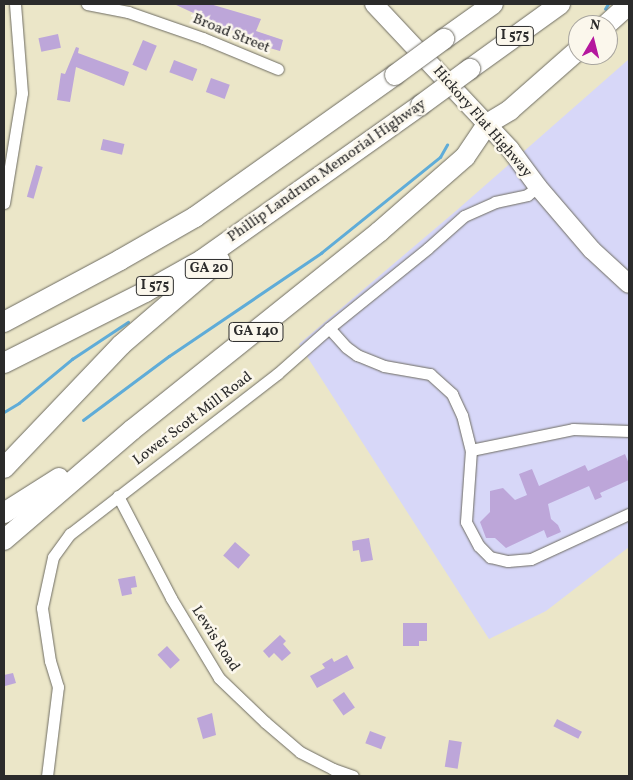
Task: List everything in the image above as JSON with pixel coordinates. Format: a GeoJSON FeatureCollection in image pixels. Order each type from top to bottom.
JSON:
{"type":"FeatureCollection","features":[{"type":"Feature","properties":{"kind":"highway","name":"I 575"},"geometry":{"type":"LineString","coordinates":[[4,322],[120,260],[195,217],[395,75],[480,11],[494,4]]}},
{"type":"Feature","properties":{"kind":"highway","name":"Phillip Landrum Memorial Highway"},"geometry":{"type":"LineString","coordinates":[[4,363],[145,292],[202,260],[560,4]]}},
{"type":"Feature","properties":{"kind":"highway"},"geometry":{"type":"LineString","coordinates":[[617,15],[629,4]]}},
{"type":"Feature","properties":{"kind":"highway"},"geometry":{"type":"LineString","coordinates":[[487,124],[510,110],[568,59]]}},
{"type":"Feature","properties":{"kind":"highway","name":"GA 140"},"geometry":{"type":"LineString","coordinates":[[4,513],[132,430],[365,244],[465,157],[487,124]]}},
{"type":"Feature","properties":{"kind":"highway","name":"GA 20"},"geometry":{"type":"LineString","coordinates":[[4,468],[121,345],[297,193]]}},
{"type":"Feature","properties":{"kind":"highway"},"geometry":{"type":"LineString","coordinates":[[4,540],[132,430]]}},
{"type":"Feature","properties":{"kind":"main road","name":"Hickory Flat Highway"},"geometry":{"type":"LineString","coordinates":[[374,4],[510,149],[538,187],[592,250],[629,284]]}},
{"type":"Feature","properties":{"kind":"main road"},"geometry":{"type":"LineString","coordinates":[[510,110],[507,126],[510,149]]}},
{"type":"Feature","properties":{"kind":"street"},"geometry":{"type":"LineString","coordinates":[[4,203],[22,93],[15,4]]}},
{"type":"Feature","properties":{"kind":"street","name":"Broad Street"},"geometry":{"type":"LineString","coordinates":[[87,4],[128,12],[203,38],[278,69]]}},
{"type":"Feature","properties":{"kind":"street","name":"Lower Scott Mill Road"},"geometry":{"type":"LineString","coordinates":[[47,776],[58,687],[50,661],[42,608],[53,557],[70,534],[277,374],[329,328],[464,216],[495,202],[527,195],[538,187]]}},
{"type":"Feature","properties":{"kind":"street"},"geometry":{"type":"LineString","coordinates":[[329,328],[346,347],[369,362],[418,370],[438,379],[452,394],[458,404],[472,450],[466,522],[479,546],[490,557],[508,560],[531,559],[629,514]]}},
{"type":"Feature","properties":{"kind":"street"},"geometry":{"type":"LineString","coordinates":[[472,450],[573,429],[629,431]]}},
{"type":"Feature","properties":{"kind":"street","name":"Lewis Road"},"geometry":{"type":"LineString","coordinates":[[118,496],[166,589],[219,678],[264,722],[300,752],[333,769],[353,776]]}},
{"type":"Feature","properties":{"kind":"shaded area"},"geometry":{"type":"Polygon","coordinates":[[[629,59],[629,547],[546,611],[489,639],[299,344],[457,210],[629,59]]]}},
{"type":"Feature","properties":{"kind":"building"},"geometry":{"type":"Polygon","coordinates":[[[174,4],[210,4],[261,19],[256,31],[283,40],[280,51],[242,40],[244,35],[212,25],[213,22],[174,4]]]}},
{"type":"Feature","properties":{"kind":"building"},"geometry":{"type":"Polygon","coordinates":[[[58,34],[61,48],[41,52],[38,38],[58,34]]]}},
{"type":"Feature","properties":{"kind":"building"},"geometry":{"type":"Polygon","coordinates":[[[143,40],[157,46],[146,71],[132,65],[143,40]]]}},
{"type":"Feature","properties":{"kind":"building"},"geometry":{"type":"Polygon","coordinates":[[[76,47],[79,48],[78,53],[129,72],[124,86],[76,67],[70,102],[57,100],[61,73],[65,74],[76,47]]]}},
{"type":"Feature","properties":{"kind":"building"},"geometry":{"type":"Polygon","coordinates":[[[174,60],[197,69],[193,81],[169,72],[174,60]]]}},
{"type":"Feature","properties":{"kind":"building"},"geometry":{"type":"Polygon","coordinates":[[[211,78],[230,85],[225,99],[206,92],[211,78]]]}},
{"type":"Feature","properties":{"kind":"building"},"geometry":{"type":"Polygon","coordinates":[[[103,139],[124,144],[122,155],[101,150],[103,139]]]}},
{"type":"Feature","properties":{"kind":"building"},"geometry":{"type":"Polygon","coordinates":[[[36,165],[43,167],[34,199],[27,197],[36,165]]]}},
{"type":"Feature","properties":{"kind":"building"},"geometry":{"type":"Polygon","coordinates":[[[625,454],[629,464],[629,480],[600,493],[602,497],[595,500],[589,486],[548,504],[551,519],[558,525],[561,532],[547,538],[544,530],[506,548],[495,538],[486,538],[480,522],[490,512],[490,491],[503,488],[515,500],[527,495],[519,474],[532,469],[539,486],[585,465],[588,471],[625,454]]]}},
{"type":"Feature","properties":{"kind":"building"},"geometry":{"type":"Polygon","coordinates":[[[369,538],[373,560],[361,562],[359,550],[353,551],[352,541],[369,538]]]}},
{"type":"Feature","properties":{"kind":"building"},"geometry":{"type":"Polygon","coordinates":[[[235,542],[250,555],[238,569],[223,556],[235,542]]]}},
{"type":"Feature","properties":{"kind":"building"},"geometry":{"type":"Polygon","coordinates":[[[135,576],[137,587],[131,588],[132,594],[122,596],[118,579],[135,576]]]}},
{"type":"Feature","properties":{"kind":"building"},"geometry":{"type":"Polygon","coordinates":[[[403,623],[427,623],[427,641],[419,641],[419,646],[403,646],[403,623]]]}},
{"type":"Feature","properties":{"kind":"building"},"geometry":{"type":"Polygon","coordinates":[[[280,635],[286,641],[283,644],[291,653],[282,661],[274,653],[269,658],[263,651],[280,635]]]}},
{"type":"Feature","properties":{"kind":"building"},"geometry":{"type":"Polygon","coordinates":[[[167,646],[180,660],[170,669],[157,655],[167,646]]]}},
{"type":"Feature","properties":{"kind":"building"},"geometry":{"type":"Polygon","coordinates":[[[347,655],[354,668],[317,688],[310,676],[325,668],[322,664],[332,658],[334,662],[347,655]]]}},
{"type":"Feature","properties":{"kind":"building"},"geometry":{"type":"Polygon","coordinates":[[[13,673],[16,683],[5,686],[4,675],[13,673]]]}},
{"type":"Feature","properties":{"kind":"building"},"geometry":{"type":"Polygon","coordinates":[[[344,692],[355,708],[343,716],[333,700],[344,692]]]}},
{"type":"Feature","properties":{"kind":"building"},"geometry":{"type":"Polygon","coordinates":[[[212,713],[216,735],[203,739],[197,718],[212,713]]]}},
{"type":"Feature","properties":{"kind":"building"},"geometry":{"type":"Polygon","coordinates":[[[557,719],[582,732],[578,739],[553,726],[557,719]]]}},
{"type":"Feature","properties":{"kind":"building"},"geometry":{"type":"Polygon","coordinates":[[[370,731],[386,737],[381,749],[365,743],[370,731]]]}},
{"type":"Feature","properties":{"kind":"building"},"geometry":{"type":"Polygon","coordinates":[[[449,740],[462,742],[458,769],[445,767],[449,740]]]}},
{"type":"Feature","properties":{"kind":"waterway"},"geometry":{"type":"LineString","coordinates":[[605,9],[608,4]]}},
{"type":"Feature","properties":{"kind":"waterway"},"geometry":{"type":"LineString","coordinates":[[83,420],[169,356],[321,253],[440,157],[447,145]]}},
{"type":"Feature","properties":{"kind":"waterway"},"geometry":{"type":"LineString","coordinates":[[4,412],[19,403],[72,359],[128,322]]}}]}
